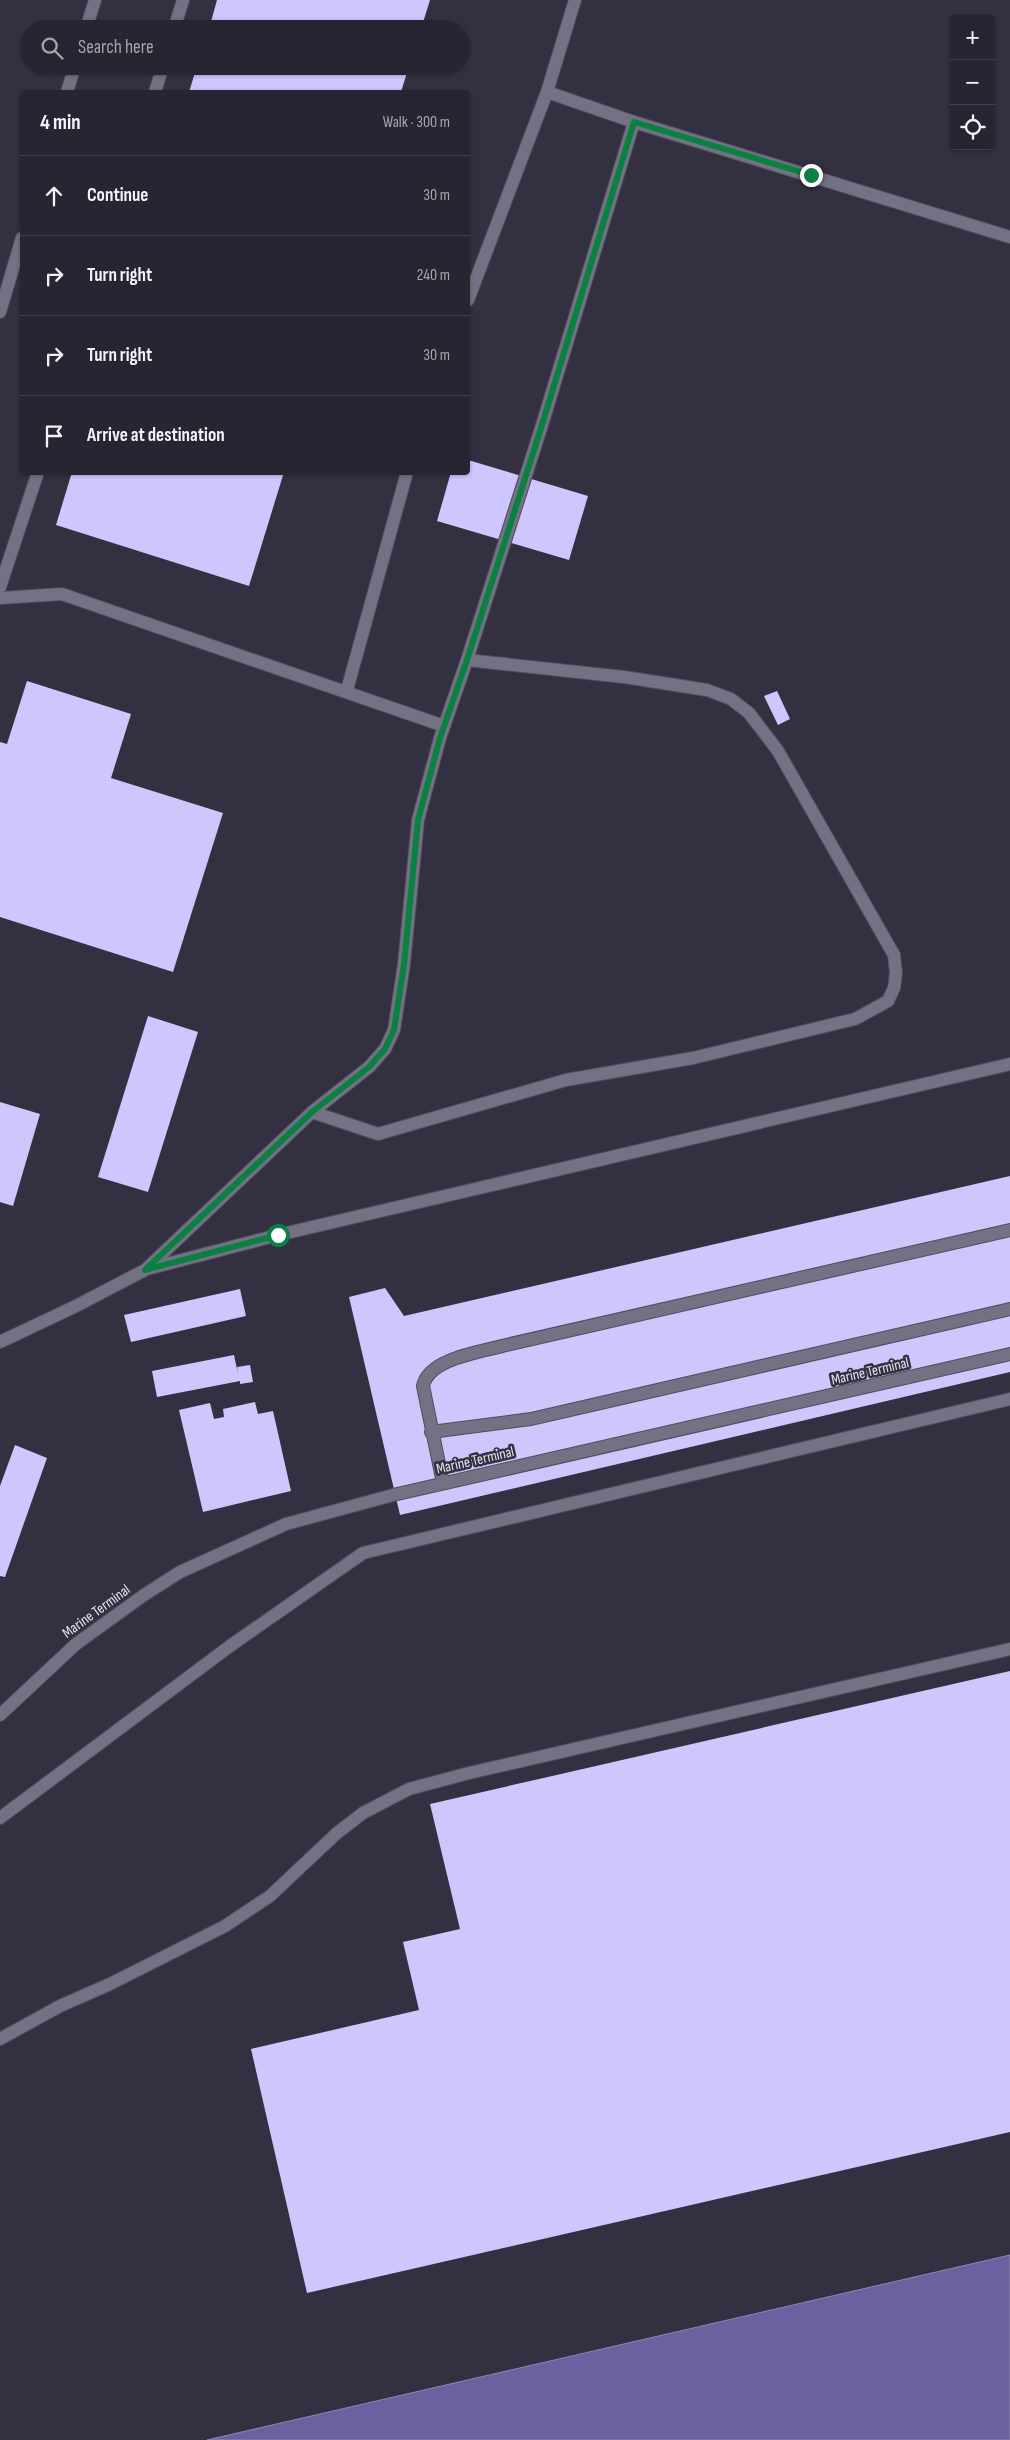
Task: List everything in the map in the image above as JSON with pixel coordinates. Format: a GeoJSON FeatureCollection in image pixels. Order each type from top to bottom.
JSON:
{"type":"FeatureCollection","features":[{"type":"Feature","properties":{"kind":"street"},"geometry":{"type":"LineString","coordinates":[[89,20],[95,0]]}},
{"type":"Feature","properties":{"kind":"street"},"geometry":{"type":"LineString","coordinates":[[177,20],[183,0]]}},
{"type":"Feature","properties":{"kind":"street"},"geometry":{"type":"LineString","coordinates":[[470,295],[546,92],[575,0]]}},
{"type":"Feature","properties":{"kind":"street"},"geometry":{"type":"LineString","coordinates":[[68,90],[72,75]]}},
{"type":"Feature","properties":{"kind":"street"},"geometry":{"type":"LineString","coordinates":[[156,90],[160,75]]}},
{"type":"Feature","properties":{"kind":"street"},"geometry":{"type":"LineString","coordinates":[[546,92],[634,122],[1010,237]]}},
{"type":"Feature","properties":{"kind":"street"},"geometry":{"type":"LineString","coordinates":[[145,1270],[312,1112],[369,1067],[385,1049],[394,1030],[404,964],[418,820],[444,726],[542,425],[634,122]]}},
{"type":"Feature","properties":{"kind":"street"},"geometry":{"type":"LineString","coordinates":[[0,312],[20,245]]}},
{"type":"Feature","properties":{"kind":"street"},"geometry":{"type":"LineString","coordinates":[[0,587],[37,475]]}},
{"type":"Feature","properties":{"kind":"street"},"geometry":{"type":"LineString","coordinates":[[347,690],[406,475]]}},
{"type":"Feature","properties":{"kind":"street"},"geometry":{"type":"LineString","coordinates":[[0,598],[62,594],[196,642],[347,690],[444,726]]}},
{"type":"Feature","properties":{"kind":"street"},"geometry":{"type":"LineString","coordinates":[[312,1112],[378,1134],[566,1080],[693,1058],[855,1019],[888,1001],[894,988],[896,973],[894,955],[778,751],[749,713],[731,699],[708,690],[624,678],[467,660]]}},
{"type":"Feature","properties":{"kind":"street"},"geometry":{"type":"LineString","coordinates":[[0,1342],[74,1307],[145,1270],[278,1235],[1010,1064]]}},
{"type":"Feature","properties":{"kind":"street"},"geometry":{"type":"LineString","coordinates":[[443,1483],[423,1386],[424,1378],[431,1370],[446,1362],[516,1343],[1010,1230]]}},
{"type":"Feature","properties":{"kind":"street"},"geometry":{"type":"LineString","coordinates":[[431,1432],[531,1418],[1010,1309]]}},
{"type":"Feature","properties":{"kind":"street","name":"Marine Terminal"},"geometry":{"type":"LineString","coordinates":[[0,1715],[76,1644],[180,1572],[286,1524],[443,1483],[1010,1354]]}},
{"type":"Feature","properties":{"kind":"street"},"geometry":{"type":"LineString","coordinates":[[0,1818],[230,1646],[363,1553],[1010,1399]]}},
{"type":"Feature","properties":{"kind":"street"},"geometry":{"type":"LineString","coordinates":[[0,2039],[60,2006],[110,1984],[225,1926],[270,1896],[337,1833],[363,1813],[409,1789],[469,1773],[1010,1649]]}},
{"type":"Feature","properties":{"kind":"shaded area"},"geometry":{"type":"Polygon","coordinates":[[[1010,2255],[1010,2440],[207,2440],[1010,2255]]]}},
{"type":"Feature","properties":{"kind":"building"},"geometry":{"type":"Polygon","coordinates":[[[217,0],[430,0],[424,20],[211,20],[217,0]]]}},
{"type":"Feature","properties":{"kind":"building"},"geometry":{"type":"Polygon","coordinates":[[[194,75],[406,75],[402,90],[190,90],[194,75]]]}},
{"type":"Feature","properties":{"kind":"building"},"geometry":{"type":"Polygon","coordinates":[[[470,461],[588,496],[569,560],[437,521],[450,475],[470,475],[470,461]]]}},
{"type":"Feature","properties":{"kind":"building"},"geometry":{"type":"Polygon","coordinates":[[[71,475],[283,475],[249,586],[56,525],[71,475]]]}},
{"type":"Feature","properties":{"kind":"building"},"geometry":{"type":"Polygon","coordinates":[[[27,681],[131,714],[111,778],[223,813],[173,972],[0,917],[0,742],[7,744],[27,681]]]}},
{"type":"Feature","properties":{"kind":"building"},"geometry":{"type":"Polygon","coordinates":[[[777,691],[790,719],[778,725],[764,696],[777,691]]]}},
{"type":"Feature","properties":{"kind":"building"},"geometry":{"type":"Polygon","coordinates":[[[148,1016],[198,1032],[148,1192],[98,1177],[148,1016]]]}},
{"type":"Feature","properties":{"kind":"building"},"geometry":{"type":"Polygon","coordinates":[[[0,1102],[40,1114],[13,1206],[0,1202],[0,1102]]]}},
{"type":"Feature","properties":{"kind":"building"},"geometry":{"type":"Polygon","coordinates":[[[1010,1176],[1010,1372],[400,1515],[349,1297],[385,1288],[404,1316],[1010,1176]]]}},
{"type":"Feature","properties":{"kind":"building"},"geometry":{"type":"Polygon","coordinates":[[[240,1289],[246,1316],[131,1342],[124,1315],[240,1289]]]}},
{"type":"Feature","properties":{"kind":"building"},"geometry":{"type":"Polygon","coordinates":[[[234,1355],[238,1374],[237,1367],[250,1365],[253,1382],[240,1384],[240,1381],[157,1397],[152,1371],[234,1355]]]}},
{"type":"Feature","properties":{"kind":"building"},"geometry":{"type":"Polygon","coordinates":[[[255,1402],[258,1414],[273,1411],[291,1491],[203,1512],[179,1410],[210,1403],[214,1419],[224,1417],[223,1409],[255,1402]]]}},
{"type":"Feature","properties":{"kind":"building"},"geometry":{"type":"Polygon","coordinates":[[[15,1445],[47,1458],[5,1577],[0,1576],[0,1486],[15,1445]]]}},
{"type":"Feature","properties":{"kind":"building"},"geometry":{"type":"Polygon","coordinates":[[[1010,1671],[1010,2132],[307,2293],[251,2049],[419,2010],[403,1942],[460,1929],[430,1804],[1010,1671]]]}},
{"type":"Feature","properties":{"kind":"route"},"geometry":{"type":"LineString","coordinates":[[278,1235],[145,1270],[312,1112],[369,1067],[385,1049],[394,1030],[404,964],[418,820],[440,738],[467,660],[542,425],[634,122],[811,175]]}}]}
